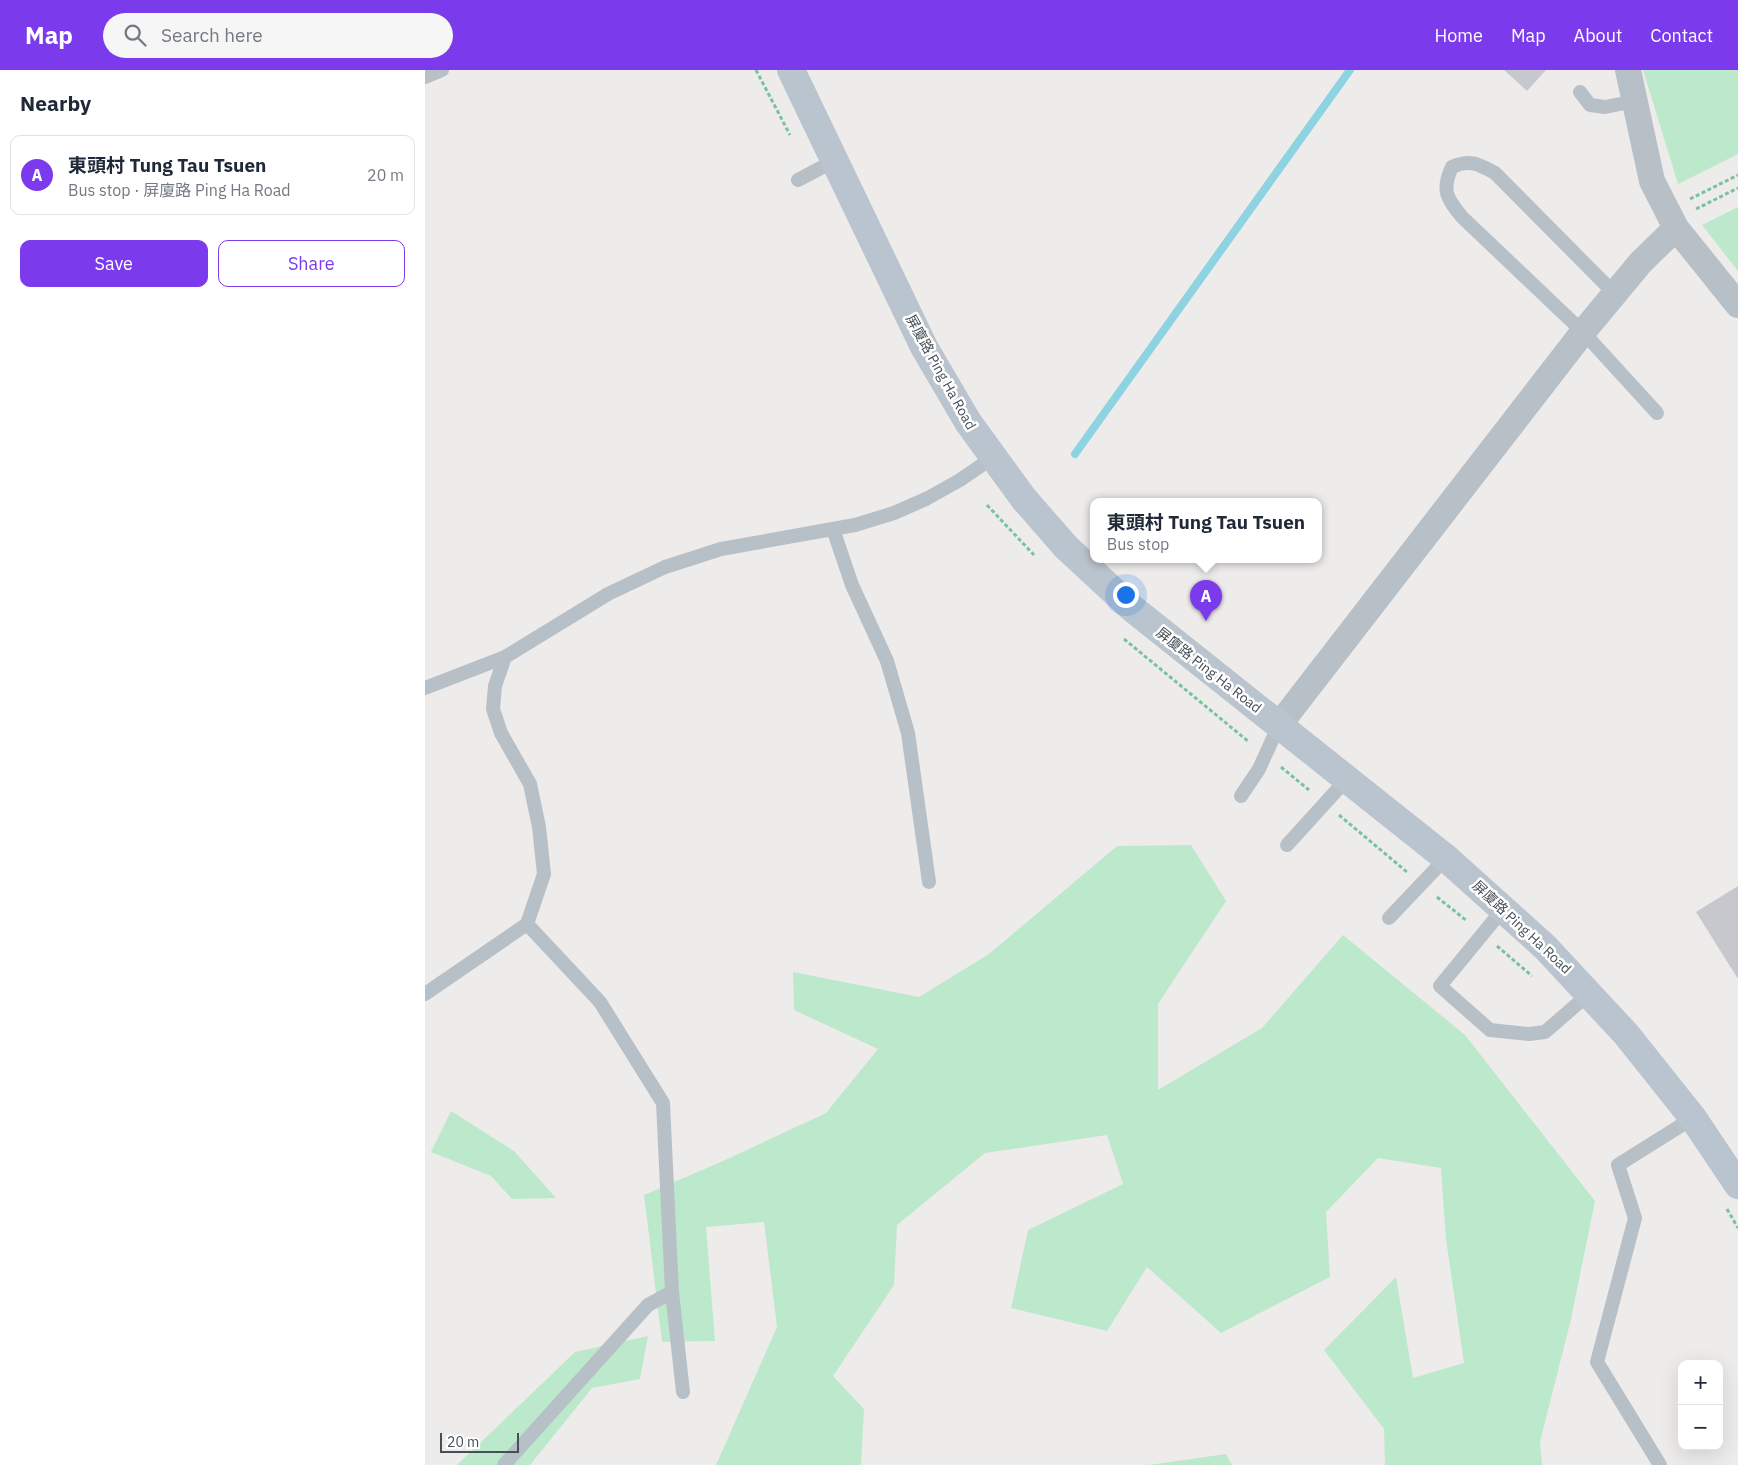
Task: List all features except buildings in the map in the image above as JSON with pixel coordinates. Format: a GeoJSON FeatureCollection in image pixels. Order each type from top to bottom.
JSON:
{"type":"FeatureCollection","features":[{"type":"Feature","properties":{"kind":"street","name":"屏廈路 Ping Ha Road"},"geometry":{"type":"LineString","coordinates":[[791,70],[924,347],[945,386],[992,458],[1024,499],[1066,546],[1133,609],[1446,858],[1504,908],[1590,993],[1627,1034],[1693,1118],[1731,1194]]}},
{"type":"Feature","properties":{"kind":"street"},"geometry":{"type":"LineString","coordinates":[[1628,70],[1652,181],[1671,220],[1738,305]]}},
{"type":"Feature","properties":{"kind":"street"},"geometry":{"type":"LineString","coordinates":[[1279,725],[1671,220]]}},
{"type":"Feature","properties":{"kind":"lane"},"geometry":{"type":"LineString","coordinates":[[425,77],[442,70]]}},
{"type":"Feature","properties":{"kind":"lane"},"geometry":{"type":"LineString","coordinates":[[1580,92],[1590,105],[1605,107],[1635,102]]}},
{"type":"Feature","properties":{"kind":"lane"},"geometry":{"type":"LineString","coordinates":[[798,180],[835,161]]}},
{"type":"Feature","properties":{"kind":"lane"},"geometry":{"type":"LineString","coordinates":[[1614,293],[1495,173],[1474,161],[1463,162],[1452,167],[1446,180],[1448,200],[1457,212],[1583,332],[1657,413]]}},
{"type":"Feature","properties":{"kind":"lane"},"geometry":{"type":"LineString","coordinates":[[425,688],[505,657],[607,594],[665,567],[721,549],[855,525],[894,513],[926,499],[960,480],[992,458]]}},
{"type":"Feature","properties":{"kind":"lane"},"geometry":{"type":"LineString","coordinates":[[833,529],[852,586],[887,661],[908,733],[929,882]]}},
{"type":"Feature","properties":{"kind":"lane"},"geometry":{"type":"LineString","coordinates":[[425,994],[527,924],[544,874],[539,827],[530,784],[501,733],[493,709],[495,686],[505,657]]}},
{"type":"Feature","properties":{"kind":"lane"},"geometry":{"type":"LineString","coordinates":[[1241,796],[1266,755],[1279,725]]}},
{"type":"Feature","properties":{"kind":"lane"},"geometry":{"type":"LineString","coordinates":[[1287,845],[1347,779]]}},
{"type":"Feature","properties":{"kind":"lane"},"geometry":{"type":"LineString","coordinates":[[1389,918],[1446,858]]}},
{"type":"Feature","properties":{"kind":"lane"},"geometry":{"type":"LineString","coordinates":[[1504,908],[1440,986],[1490,1030],[1529,1034],[1545,1032],[1590,993]]}},
{"type":"Feature","properties":{"kind":"lane"},"geometry":{"type":"LineString","coordinates":[[527,924],[600,1002],[663,1103],[671,1292],[683,1392]]}},
{"type":"Feature","properties":{"kind":"lane"},"geometry":{"type":"LineString","coordinates":[[1660,1465],[1597,1362],[1635,1218],[1618,1165],[1693,1118]]}},
{"type":"Feature","properties":{"kind":"lane"},"geometry":{"type":"LineString","coordinates":[[503,1465],[648,1305],[671,1292]]}},
{"type":"Feature","properties":{"kind":"path"},"geometry":{"type":"LineString","coordinates":[[756,70],[794,143]]}},
{"type":"Feature","properties":{"kind":"path"},"geometry":{"type":"LineString","coordinates":[[1671,220],[1738,175]]}},
{"type":"Feature","properties":{"kind":"path"},"geometry":{"type":"LineString","coordinates":[[1671,220],[1738,188]]}},
{"type":"Feature","properties":{"kind":"path"},"geometry":{"type":"LineString","coordinates":[[987,505],[1015,537],[1041,561]]}},
{"type":"Feature","properties":{"kind":"path"},"geometry":{"type":"LineString","coordinates":[[1117,633],[1535,978]]}},
{"type":"Feature","properties":{"kind":"path"},"geometry":{"type":"LineString","coordinates":[[1731,1194],[1738,1228]]}},
{"type":"Feature","properties":{"kind":"green space"},"geometry":{"type":"Polygon","coordinates":[[[1643,70],[1738,70],[1738,154],[1678,184],[1643,70]]]}},
{"type":"Feature","properties":{"kind":"green space"},"geometry":{"type":"Polygon","coordinates":[[[1738,207],[1738,271],[1702,225],[1738,207]]]}},
{"type":"Feature","properties":{"kind":"green space"},"geometry":{"type":"Polygon","coordinates":[[[1191,845],[1226,901],[1158,1004],[1158,1090],[1262,1028],[1343,935],[1465,1035],[1595,1201],[1571,1319],[1540,1442],[1542,1465],[1385,1465],[1384,1429],[1324,1350],[1396,1277],[1413,1378],[1464,1363],[1446,1239],[1441,1168],[1378,1158],[1326,1212],[1330,1277],[1221,1333],[1147,1267],[1107,1331],[1011,1308],[1028,1230],[1123,1184],[1107,1135],[985,1153],[897,1225],[894,1285],[833,1376],[864,1409],[861,1465],[716,1465],[777,1327],[764,1222],[706,1227],[715,1341],[662,1342],[644,1195],[826,1113],[878,1049],[794,1010],[793,972],[919,997],[989,954],[1117,846],[1191,845]]]}},
{"type":"Feature","properties":{"kind":"green space"},"geometry":{"type":"Polygon","coordinates":[[[451,1111],[514,1151],[556,1198],[512,1199],[491,1176],[431,1152],[451,1111]]]}},
{"type":"Feature","properties":{"kind":"green space"},"geometry":{"type":"Polygon","coordinates":[[[648,1336],[640,1379],[592,1388],[530,1465],[457,1465],[575,1352],[648,1336]]]}},
{"type":"Feature","properties":{"kind":"green space"},"geometry":{"type":"Polygon","coordinates":[[[1226,1454],[1232,1465],[1149,1465],[1226,1454]]]}},
{"type":"Feature","properties":{"kind":"waterway"},"geometry":{"type":"LineString","coordinates":[[1075,454],[1350,70]]}},
{"type":"Feature","properties":{"kind":"place","name":"東頭村 Tung Tau Tsuen"},"geometry":{"type":"Point","coordinates":[1206,621]}}]}
